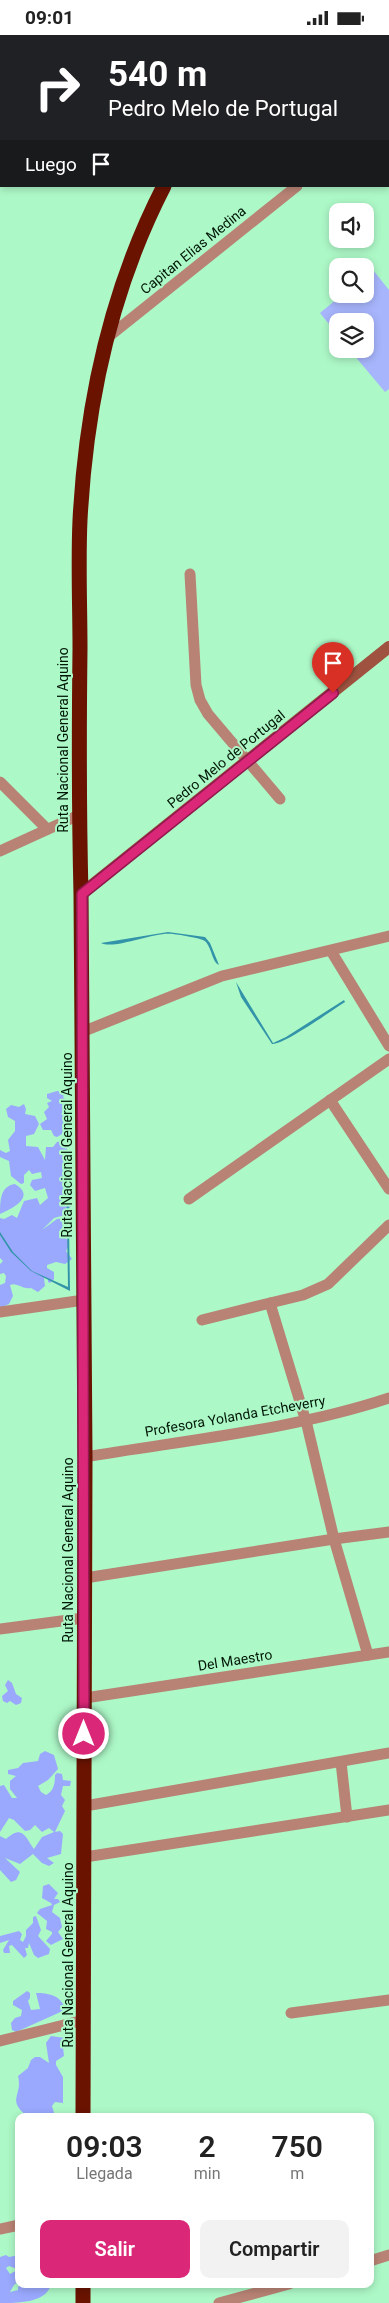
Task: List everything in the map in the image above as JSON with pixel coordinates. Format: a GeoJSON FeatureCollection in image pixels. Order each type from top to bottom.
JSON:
{"type":"FeatureCollection","features":[{"type":"Feature","properties":{"kind":"highway","name":"Ruta Nacional General Aquino"},"geometry":{"type":"LineString","coordinates":[[83,2113],[85,1457],[82,894],[79,815],[80,515],[90,425],[107,338],[127,272],[164,187]]}},
{"type":"Feature","properties":{"kind":"highway"},"geometry":{"type":"LineString","coordinates":[[83,2288],[83,2303]]}},
{"type":"Feature","properties":{"kind":"street","name":"Capitan Elias Medina"},"geometry":{"type":"LineString","coordinates":[[107,338],[297,187]]}},
{"type":"Feature","properties":{"kind":"street"},"geometry":{"type":"LineString","coordinates":[[190,574],[196,685],[200,700],[208,714],[280,799]]}},
{"type":"Feature","properties":{"kind":"street","name":"Pedro Melo de Portugal"},"geometry":{"type":"LineString","coordinates":[[82,894],[389,647]]}},
{"type":"Feature","properties":{"kind":"street"},"geometry":{"type":"LineString","coordinates":[[0,782],[47,829]]}},
{"type":"Feature","properties":{"kind":"street"},"geometry":{"type":"LineString","coordinates":[[0,851],[79,815]]}},
{"type":"Feature","properties":{"kind":"street"},"geometry":{"type":"LineString","coordinates":[[82,1032],[222,976],[389,936]]}},
{"type":"Feature","properties":{"kind":"street"},"geometry":{"type":"LineString","coordinates":[[331,951],[389,1046]]}},
{"type":"Feature","properties":{"kind":"street"},"geometry":{"type":"LineString","coordinates":[[190,1199],[389,1059]]}},
{"type":"Feature","properties":{"kind":"street"},"geometry":{"type":"LineString","coordinates":[[330,1100],[389,1189]]}},
{"type":"Feature","properties":{"kind":"street"},"geometry":{"type":"LineString","coordinates":[[202,1320],[303,1295],[328,1283],[389,1225]]}},
{"type":"Feature","properties":{"kind":"street"},"geometry":{"type":"LineString","coordinates":[[0,1311],[84,1300]]}},
{"type":"Feature","properties":{"kind":"street"},"geometry":{"type":"LineString","coordinates":[[270,1303],[306,1421],[334,1539],[368,1655]]}},
{"type":"Feature","properties":{"kind":"street","name":"Profesora Yolanda Etcheverry"},"geometry":{"type":"LineString","coordinates":[[85,1457],[306,1421],[346,1412],[389,1398]]}},
{"type":"Feature","properties":{"kind":"street"},"geometry":{"type":"LineString","coordinates":[[84,1578],[389,1532]]}},
{"type":"Feature","properties":{"kind":"street"},"geometry":{"type":"LineString","coordinates":[[0,1629],[84,1618]]}},
{"type":"Feature","properties":{"kind":"street","name":"Del Maestro"},"geometry":{"type":"LineString","coordinates":[[84,1698],[389,1652]]}},
{"type":"Feature","properties":{"kind":"street"},"geometry":{"type":"LineString","coordinates":[[84,1806],[389,1753]]}},
{"type":"Feature","properties":{"kind":"street"},"geometry":{"type":"LineString","coordinates":[[341,1761],[347,1817]]}},
{"type":"Feature","properties":{"kind":"street"},"geometry":{"type":"LineString","coordinates":[[85,1857],[389,1810]]}},
{"type":"Feature","properties":{"kind":"street"},"geometry":{"type":"LineString","coordinates":[[291,2013],[389,2000]]}},
{"type":"Feature","properties":{"kind":"street"},"geometry":{"type":"LineString","coordinates":[[0,2041],[84,2020]]}},
{"type":"Feature","properties":{"kind":"street"},"geometry":{"type":"LineString","coordinates":[[0,2229],[15,2226]]}},
{"type":"Feature","properties":{"kind":"street"},"geometry":{"type":"LineString","coordinates":[[374,2260],[389,2255]]}},
{"type":"Feature","properties":{"kind":"street"},"geometry":{"type":"LineString","coordinates":[[219,2303],[274,2288]]}},
{"type":"Feature","properties":{"kind":"shaded area"},"geometry":{"type":"Polygon","coordinates":[[[374,271],[389,290],[389,389],[385,392],[357,358],[374,358],[374,313],[329,313],[329,324],[320,313],[332,303],[374,303],[374,271]]]}},
{"type":"Feature","properties":{"kind":"shaded area"},"geometry":{"type":"Polygon","coordinates":[[[168,932],[205,937],[210,943],[219,965],[215,961],[206,942],[191,937],[165,934],[116,944],[101,943],[168,932]]]}},
{"type":"Feature","properties":{"kind":"shaded area"},"geometry":{"type":"Polygon","coordinates":[[[236,982],[273,1043],[286,1037],[344,1000],[345,1002],[287,1039],[272,1044],[241,997],[236,982]]]}},
{"type":"Feature","properties":{"kind":"shaded area"},"geometry":{"type":"Polygon","coordinates":[[[57,1091],[65,1093],[63,1097],[68,1102],[64,1105],[65,1110],[61,1114],[66,1117],[63,1128],[64,1133],[57,1137],[54,1136],[51,1130],[43,1130],[40,1124],[47,1119],[44,1112],[49,1107],[47,1103],[52,1101],[47,1098],[47,1094],[57,1091]]]}},
{"type":"Feature","properties":{"kind":"shaded area"},"geometry":{"type":"Polygon","coordinates":[[[24,1104],[25,1114],[35,1116],[39,1124],[34,1134],[26,1136],[26,1146],[38,1147],[45,1160],[46,1147],[53,1147],[57,1142],[61,1141],[66,1144],[69,1157],[66,1179],[70,1188],[68,1193],[64,1195],[69,1201],[65,1204],[71,1206],[65,1215],[54,1218],[42,1230],[57,1219],[66,1218],[70,1230],[67,1233],[60,1231],[59,1233],[69,1241],[66,1251],[72,1259],[65,1264],[56,1262],[47,1265],[47,1268],[54,1272],[54,1279],[50,1283],[48,1278],[44,1278],[45,1286],[38,1292],[15,1284],[10,1285],[13,1296],[9,1304],[0,1308],[0,1285],[5,1283],[6,1276],[4,1273],[0,1274],[0,1264],[3,1261],[0,1258],[0,1218],[4,1219],[12,1215],[17,1218],[24,1201],[37,1198],[40,1205],[48,1198],[45,1188],[35,1191],[30,1185],[32,1180],[42,1178],[41,1172],[32,1174],[29,1170],[24,1175],[24,1183],[21,1184],[11,1176],[9,1161],[0,1157],[0,1150],[6,1153],[10,1151],[8,1140],[15,1131],[15,1121],[8,1117],[6,1109],[11,1105],[19,1107],[24,1104]]]}},
{"type":"Feature","properties":{"kind":"shaded area"},"geometry":{"type":"Polygon","coordinates":[[[66,1156],[68,1156],[70,1291],[31,1271],[11,1252],[0,1235],[0,1232],[13,1252],[32,1271],[68,1287],[66,1156]]]}},
{"type":"Feature","properties":{"kind":"shaded area"},"geometry":{"type":"Polygon","coordinates":[[[15,1184],[21,1189],[23,1198],[15,1206],[0,1214],[1,1199],[4,1191],[10,1185],[15,1184]]]}},
{"type":"Feature","properties":{"kind":"shaded area"},"geometry":{"type":"Polygon","coordinates":[[[8,1680],[12,1683],[16,1694],[22,1698],[21,1703],[16,1705],[10,1701],[7,1703],[3,1701],[2,1696],[8,1691],[5,1685],[8,1680]]]}},
{"type":"Feature","properties":{"kind":"shaded area"},"geometry":{"type":"Polygon","coordinates":[[[45,1751],[54,1755],[58,1769],[48,1780],[38,1786],[41,1792],[46,1795],[51,1791],[57,1773],[62,1774],[63,1780],[71,1781],[70,1786],[63,1786],[61,1795],[65,1800],[62,1806],[65,1811],[55,1832],[60,1831],[63,1834],[61,1854],[47,1858],[54,1863],[49,1866],[42,1863],[33,1854],[20,1864],[5,1858],[20,1872],[16,1880],[11,1882],[0,1870],[0,1836],[6,1839],[20,1832],[34,1849],[42,1837],[54,1832],[49,1828],[42,1832],[35,1825],[30,1830],[25,1831],[14,1820],[9,1818],[0,1832],[0,1786],[4,1785],[12,1798],[17,1798],[10,1789],[10,1781],[16,1776],[8,1774],[8,1770],[18,1768],[23,1763],[38,1761],[40,1754],[45,1751]]]}},
{"type":"Feature","properties":{"kind":"shaded area"},"geometry":{"type":"Polygon","coordinates":[[[49,1884],[58,1893],[54,1899],[58,1899],[60,1902],[54,1905],[52,1912],[60,1918],[62,1927],[58,1932],[63,1939],[51,1945],[46,1941],[52,1932],[46,1929],[47,1921],[37,1913],[40,1909],[52,1905],[42,1898],[43,1886],[49,1884]]]}},
{"type":"Feature","properties":{"kind":"shaded area"},"geometry":{"type":"Polygon","coordinates":[[[36,1916],[41,1930],[38,1936],[50,1949],[49,1954],[38,1958],[34,1955],[29,1943],[28,1948],[25,1948],[27,1955],[24,1958],[12,1945],[9,1946],[10,1953],[4,1953],[3,1950],[9,1940],[0,1943],[0,1936],[19,1931],[22,1934],[20,1940],[23,1942],[26,1930],[33,1923],[33,1917],[36,1916]]]}},
{"type":"Feature","properties":{"kind":"shaded area"},"geometry":{"type":"Polygon","coordinates":[[[27,1991],[30,1993],[28,2001],[31,2010],[40,2009],[36,1993],[50,1994],[58,1998],[65,2010],[16,2032],[12,2030],[11,2023],[15,2018],[21,2016],[22,2010],[13,2005],[13,2001],[27,1991]]]}},
{"type":"Feature","properties":{"kind":"shaded area"},"geometry":{"type":"Polygon","coordinates":[[[51,2036],[65,2038],[71,2044],[63,2047],[64,2056],[56,2061],[56,2065],[63,2077],[63,2103],[55,2102],[52,2106],[54,2113],[24,2113],[16,2101],[19,2088],[18,2076],[28,2068],[31,2060],[35,2057],[40,2057],[49,2063],[46,2043],[51,2036]]]}},
{"type":"Feature","properties":{"kind":"shaded area"},"geometry":{"type":"Polygon","coordinates":[[[6,2255],[9,2257],[15,2256],[15,2268],[9,2266],[6,2268],[10,2274],[15,2271],[15,2284],[10,2292],[18,2290],[18,2288],[49,2288],[48,2290],[44,2295],[31,2301],[0,2303],[0,2257],[6,2255]]]}},
{"type":"Feature","properties":{"kind":"route"},"geometry":{"type":"LineString","coordinates":[[84,1734],[85,1418],[82,894],[333,693]]}}]}
